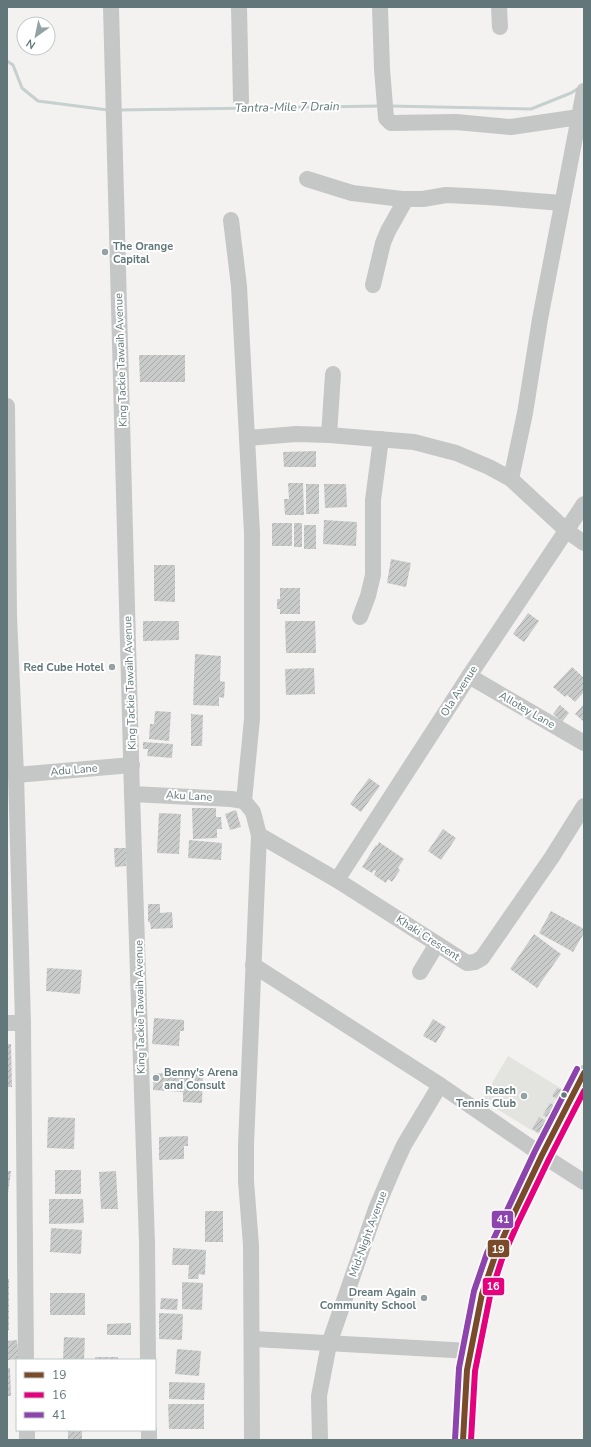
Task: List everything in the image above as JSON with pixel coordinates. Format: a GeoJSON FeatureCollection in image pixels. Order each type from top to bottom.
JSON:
{"type":"FeatureCollection","features":[{"type":"Feature","properties":{"kind":"street","name":"King Tackie Tawaih Avenue"},"geometry":{"type":"LineString","coordinates":[[111,7],[132,794],[147,1243],[148,1359]]}},
{"type":"Feature","properties":{"kind":"street"},"geometry":{"type":"LineString","coordinates":[[239,7],[241,101]]}},
{"type":"Feature","properties":{"kind":"street"},"geometry":{"type":"LineString","coordinates":[[380,7],[382,69],[386,110],[391,123],[456,122],[512,127],[579,117]]}},
{"type":"Feature","properties":{"kind":"street"},"geometry":{"type":"LineString","coordinates":[[499,7],[500,27]]}},
{"type":"Feature","properties":{"kind":"street"},"geometry":{"type":"LineString","coordinates":[[511,480],[525,413],[540,319],[583,94]]}},
{"type":"Feature","properties":{"kind":"street"},"geometry":{"type":"LineString","coordinates":[[307,179],[352,193],[406,199],[423,199],[446,195],[562,203]]}},
{"type":"Feature","properties":{"kind":"street"},"geometry":{"type":"LineString","coordinates":[[373,285],[383,243],[406,199]]}},
{"type":"Feature","properties":{"kind":"street"},"geometry":{"type":"LineString","coordinates":[[231,220],[239,286],[252,533],[252,718],[244,801],[253,812],[259,835],[246,1159],[246,1181],[251,1246],[252,1440]]}},
{"type":"Feature","properties":{"kind":"street"},"geometry":{"type":"LineString","coordinates":[[329,435],[333,374]]}},
{"type":"Feature","properties":{"kind":"street"},"geometry":{"type":"LineString","coordinates":[[7,406],[9,616],[16,775],[23,1023],[26,1359]]}},
{"type":"Feature","properties":{"kind":"street"},"geometry":{"type":"LineString","coordinates":[[248,438],[296,434],[329,435],[414,442],[456,452],[489,467],[511,480],[567,531],[584,542]]}},
{"type":"Feature","properties":{"kind":"street"},"geometry":{"type":"LineString","coordinates":[[360,617],[368,596],[372,575],[373,500],[381,439]]}},
{"type":"Feature","properties":{"kind":"street","name":"Ola Avenue"},"geometry":{"type":"LineString","coordinates":[[337,880],[469,676],[584,504]]}},
{"type":"Feature","properties":{"kind":"street","name":"Allotey Lane"},"geometry":{"type":"LineString","coordinates":[[469,676],[584,743]]}},
{"type":"Feature","properties":{"kind":"street","name":"Adu Lane"},"geometry":{"type":"LineString","coordinates":[[16,775],[132,765]]}},
{"type":"Feature","properties":{"kind":"street","name":"Aku Lane"},"geometry":{"type":"LineString","coordinates":[[132,794],[244,801]]}},
{"type":"Feature","properties":{"kind":"street","name":"Khaki Crescent"},"geometry":{"type":"LineString","coordinates":[[259,835],[337,880],[467,963],[476,962],[482,958],[552,857],[584,806]]}},
{"type":"Feature","properties":{"kind":"street"},"geometry":{"type":"LineString","coordinates":[[420,972],[437,944]]}},
{"type":"Feature","properties":{"kind":"street"},"geometry":{"type":"LineString","coordinates":[[253,965],[440,1085],[584,1182]]}},
{"type":"Feature","properties":{"kind":"street"},"geometry":{"type":"LineString","coordinates":[[7,1023],[23,1023]]}},
{"type":"Feature","properties":{"kind":"street"},"geometry":{"type":"LineString","coordinates":[[463,1440],[467,1370],[482,1294],[495,1256],[542,1155],[583,1077]]}},
{"type":"Feature","properties":{"kind":"street","name":"Mid-Night Avenue"},"geometry":{"type":"LineString","coordinates":[[320,1440],[319,1396],[329,1344],[376,1209],[392,1169],[404,1145],[440,1085]]}},
{"type":"Feature","properties":{"kind":"street"},"geometry":{"type":"LineString","coordinates":[[252,1339],[470,1350]]}},
{"type":"Feature","properties":{"kind":"shaded area","name":"Reach Tennis Club"},"geometry":{"type":"Polygon","coordinates":[[[508,1056],[567,1092],[541,1136],[482,1100],[508,1056]]]}},
{"type":"Feature","properties":{"kind":"building"},"geometry":{"type":"Polygon","coordinates":[[[139,355],[185,355],[185,382],[140,382],[139,355]]]}},
{"type":"Feature","properties":{"kind":"building"},"geometry":{"type":"Polygon","coordinates":[[[316,451],[316,467],[284,467],[283,452],[316,451]]]}},
{"type":"Feature","properties":{"kind":"building"},"geometry":{"type":"Polygon","coordinates":[[[288,483],[303,483],[304,515],[285,515],[284,499],[289,499],[288,483]]]}},
{"type":"Feature","properties":{"kind":"building"},"geometry":{"type":"Polygon","coordinates":[[[306,484],[319,484],[319,514],[306,514],[306,484]]]}},
{"type":"Feature","properties":{"kind":"building"},"geometry":{"type":"Polygon","coordinates":[[[324,484],[346,484],[347,507],[325,508],[324,484]]]}},
{"type":"Feature","properties":{"kind":"building"},"geometry":{"type":"Polygon","coordinates":[[[324,520],[357,522],[356,546],[323,544],[324,520]]]}},
{"type":"Feature","properties":{"kind":"building"},"geometry":{"type":"Polygon","coordinates":[[[272,523],[292,523],[292,546],[272,546],[272,523]]]}},
{"type":"Feature","properties":{"kind":"building"},"geometry":{"type":"Polygon","coordinates":[[[294,523],[302,523],[302,547],[294,547],[294,523]]]}},
{"type":"Feature","properties":{"kind":"building"},"geometry":{"type":"Polygon","coordinates":[[[304,525],[316,525],[316,549],[304,549],[304,525]]]}},
{"type":"Feature","properties":{"kind":"building"},"geometry":{"type":"Polygon","coordinates":[[[391,559],[411,563],[406,587],[387,583],[391,559]]]}},
{"type":"Feature","properties":{"kind":"building"},"geometry":{"type":"Polygon","coordinates":[[[154,565],[175,565],[175,602],[154,601],[154,565]]]}},
{"type":"Feature","properties":{"kind":"building"},"geometry":{"type":"Polygon","coordinates":[[[280,588],[300,588],[300,614],[280,614],[280,609],[277,609],[277,599],[280,599],[280,588]]]}},
{"type":"Feature","properties":{"kind":"building"},"geometry":{"type":"Polygon","coordinates":[[[528,613],[539,621],[524,642],[513,634],[528,613]]]}},
{"type":"Feature","properties":{"kind":"building"},"geometry":{"type":"Polygon","coordinates":[[[143,621],[179,621],[179,640],[143,641],[143,621]]]}},
{"type":"Feature","properties":{"kind":"building"},"geometry":{"type":"Polygon","coordinates":[[[285,621],[315,621],[316,653],[286,653],[285,621]]]}},
{"type":"Feature","properties":{"kind":"building"},"geometry":{"type":"Polygon","coordinates":[[[195,654],[221,656],[220,681],[225,682],[224,698],[219,697],[219,706],[193,705],[195,654]]]}},
{"type":"Feature","properties":{"kind":"building"},"geometry":{"type":"Polygon","coordinates":[[[572,667],[584,678],[584,692],[575,702],[567,695],[565,697],[553,687],[572,667]]]}},
{"type":"Feature","properties":{"kind":"building"},"geometry":{"type":"Polygon","coordinates":[[[314,668],[315,694],[286,695],[285,669],[314,668]]]}},
{"type":"Feature","properties":{"kind":"building"},"geometry":{"type":"Polygon","coordinates":[[[584,704],[584,722],[575,714],[584,704]]]}},
{"type":"Feature","properties":{"kind":"building"},"geometry":{"type":"Polygon","coordinates":[[[560,705],[569,713],[562,722],[553,714],[560,705]]]}},
{"type":"Feature","properties":{"kind":"building"},"geometry":{"type":"Polygon","coordinates":[[[155,711],[171,712],[169,741],[149,739],[150,724],[154,724],[155,711]]]}},
{"type":"Feature","properties":{"kind":"building"},"geometry":{"type":"Polygon","coordinates":[[[191,714],[203,715],[202,746],[191,746],[191,714]]]}},
{"type":"Feature","properties":{"kind":"building"},"geometry":{"type":"Polygon","coordinates":[[[143,742],[173,744],[172,758],[147,756],[148,749],[143,749],[143,742]]]}},
{"type":"Feature","properties":{"kind":"building"},"geometry":{"type":"Polygon","coordinates":[[[369,778],[380,786],[361,812],[350,804],[369,778]]]}},
{"type":"Feature","properties":{"kind":"building"},"geometry":{"type":"Polygon","coordinates":[[[192,808],[216,808],[216,817],[221,817],[222,829],[217,829],[217,838],[193,839],[192,808]]]}},
{"type":"Feature","properties":{"kind":"building"},"geometry":{"type":"Polygon","coordinates":[[[236,810],[241,827],[230,830],[225,814],[236,810]]]}},
{"type":"Feature","properties":{"kind":"building"},"geometry":{"type":"Polygon","coordinates":[[[159,813],[181,814],[179,854],[157,853],[159,813]]]}},
{"type":"Feature","properties":{"kind":"building"},"geometry":{"type":"Polygon","coordinates":[[[443,829],[456,838],[441,860],[428,851],[443,829]]]}},
{"type":"Feature","properties":{"kind":"building"},"geometry":{"type":"Polygon","coordinates":[[[189,840],[222,843],[221,860],[188,858],[189,840]]]}},
{"type":"Feature","properties":{"kind":"building"},"geometry":{"type":"Polygon","coordinates":[[[379,842],[404,859],[398,868],[400,870],[392,882],[388,879],[386,883],[374,875],[376,871],[374,870],[372,873],[362,867],[379,842]]]}},
{"type":"Feature","properties":{"kind":"building"},"geometry":{"type":"Polygon","coordinates":[[[114,848],[126,848],[126,866],[115,867],[114,848]]]}},
{"type":"Feature","properties":{"kind":"building"},"geometry":{"type":"Polygon","coordinates":[[[148,904],[160,904],[160,913],[172,912],[173,928],[151,929],[150,922],[148,922],[148,904]]]}},
{"type":"Feature","properties":{"kind":"building"},"geometry":{"type":"Polygon","coordinates":[[[551,911],[584,929],[584,933],[573,952],[539,933],[551,911]]]}},
{"type":"Feature","properties":{"kind":"building"},"geometry":{"type":"Polygon","coordinates":[[[534,934],[561,954],[537,988],[510,969],[534,934]]]}},
{"type":"Feature","properties":{"kind":"building"},"geometry":{"type":"Polygon","coordinates":[[[47,968],[82,970],[80,994],[46,991],[47,968]]]}},
{"type":"Feature","properties":{"kind":"building"},"geometry":{"type":"Polygon","coordinates":[[[154,1018],[184,1020],[184,1031],[180,1031],[179,1046],[152,1044],[154,1018]]]}},
{"type":"Feature","properties":{"kind":"building"},"geometry":{"type":"Polygon","coordinates":[[[433,1019],[446,1027],[436,1043],[423,1036],[433,1019]]]}},
{"type":"Feature","properties":{"kind":"building"},"geometry":{"type":"Polygon","coordinates":[[[7,1044],[11,1044],[12,1087],[7,1087],[7,1044]]]}},
{"type":"Feature","properties":{"kind":"building"},"geometry":{"type":"Polygon","coordinates":[[[154,1073],[203,1075],[202,1103],[183,1102],[183,1092],[153,1090],[154,1073]]]}},
{"type":"Feature","properties":{"kind":"building"},"geometry":{"type":"Polygon","coordinates":[[[557,1088],[564,1091],[559,1100],[552,1096],[557,1088]]]}},
{"type":"Feature","properties":{"kind":"building"},"geometry":{"type":"Polygon","coordinates":[[[550,1103],[557,1107],[550,1119],[543,1115],[550,1103]]]}},
{"type":"Feature","properties":{"kind":"building"},"geometry":{"type":"Polygon","coordinates":[[[48,1117],[75,1118],[74,1149],[47,1148],[48,1117]]]}},
{"type":"Feature","properties":{"kind":"building"},"geometry":{"type":"Polygon","coordinates":[[[539,1117],[546,1121],[539,1133],[532,1129],[539,1117]]]}},
{"type":"Feature","properties":{"kind":"building"},"geometry":{"type":"Polygon","coordinates":[[[188,1136],[188,1146],[184,1146],[184,1159],[159,1160],[159,1137],[188,1136]]]}},
{"type":"Feature","properties":{"kind":"building"},"geometry":{"type":"Polygon","coordinates":[[[55,1170],[81,1170],[81,1194],[55,1194],[55,1170]]]}},
{"type":"Feature","properties":{"kind":"building"},"geometry":{"type":"Polygon","coordinates":[[[7,1171],[11,1171],[8,1193],[7,1193],[7,1171]]]}},
{"type":"Feature","properties":{"kind":"building"},"geometry":{"type":"Polygon","coordinates":[[[116,1171],[118,1209],[101,1209],[99,1172],[116,1171]]]}},
{"type":"Feature","properties":{"kind":"building"},"geometry":{"type":"Polygon","coordinates":[[[49,1199],[83,1199],[84,1223],[49,1224],[49,1199]]]}},
{"type":"Feature","properties":{"kind":"building"},"geometry":{"type":"Polygon","coordinates":[[[205,1211],[223,1211],[223,1242],[205,1242],[205,1211]]]}},
{"type":"Feature","properties":{"kind":"building"},"geometry":{"type":"Polygon","coordinates":[[[51,1228],[82,1230],[81,1254],[50,1252],[51,1228]]]}},
{"type":"Feature","properties":{"kind":"building"},"geometry":{"type":"Polygon","coordinates":[[[173,1248],[206,1250],[205,1275],[199,1274],[198,1279],[188,1279],[189,1265],[172,1265],[173,1248]]]}},
{"type":"Feature","properties":{"kind":"building"},"geometry":{"type":"Polygon","coordinates":[[[7,1279],[9,1279],[9,1330],[7,1330],[7,1279]]]}},
{"type":"Feature","properties":{"kind":"building"},"geometry":{"type":"Polygon","coordinates":[[[182,1282],[203,1283],[202,1310],[182,1309],[182,1282]]]}},
{"type":"Feature","properties":{"kind":"building"},"geometry":{"type":"Polygon","coordinates":[[[50,1293],[85,1293],[85,1315],[50,1315],[50,1293]]]}},
{"type":"Feature","properties":{"kind":"building"},"geometry":{"type":"Polygon","coordinates":[[[161,1298],[178,1299],[177,1310],[160,1309],[161,1298]]]}},
{"type":"Feature","properties":{"kind":"building"},"geometry":{"type":"Polygon","coordinates":[[[159,1313],[183,1314],[182,1340],[159,1339],[159,1313]]]}},
{"type":"Feature","properties":{"kind":"building"},"geometry":{"type":"Polygon","coordinates":[[[131,1323],[131,1335],[107,1335],[107,1324],[131,1323]]]}},
{"type":"Feature","properties":{"kind":"building"},"geometry":{"type":"Polygon","coordinates":[[[64,1337],[85,1338],[84,1359],[63,1359],[64,1337]]]}},
{"type":"Feature","properties":{"kind":"building"},"geometry":{"type":"Polygon","coordinates":[[[17,1340],[19,1359],[7,1360],[7,1341],[17,1340]]]}},
{"type":"Feature","properties":{"kind":"building"},"geometry":{"type":"Polygon","coordinates":[[[177,1349],[201,1351],[199,1376],[175,1374],[177,1349]]]}},
{"type":"Feature","properties":{"kind":"building"},"geometry":{"type":"Polygon","coordinates":[[[95,1357],[118,1357],[118,1359],[95,1359],[95,1357]]]}},
{"type":"Feature","properties":{"kind":"building"},"geometry":{"type":"Polygon","coordinates":[[[7,1368],[10,1368],[11,1396],[7,1396],[7,1368]]]}},
{"type":"Feature","properties":{"kind":"building"},"geometry":{"type":"Polygon","coordinates":[[[169,1382],[205,1383],[204,1400],[169,1399],[169,1382]]]}},
{"type":"Feature","properties":{"kind":"building"},"geometry":{"type":"Polygon","coordinates":[[[168,1404],[204,1404],[204,1429],[169,1429],[168,1404]]]}},
{"type":"Feature","properties":{"kind":"building"},"geometry":{"type":"Polygon","coordinates":[[[68,1431],[82,1431],[82,1440],[68,1440],[68,1431]]]}},
{"type":"Feature","properties":{"kind":"waterway","name":"Tantra-Mile 7 Drain"},"geometry":{"type":"LineString","coordinates":[[7,61],[13,65],[22,88],[38,101],[108,110]]}},
{"type":"Feature","properties":{"kind":"waterway","name":"Tantra-Mile 7 Drain"},"geometry":{"type":"LineString","coordinates":[[390,106],[531,109],[571,93],[579,88]]}},
{"type":"Feature","properties":{"kind":"waterway","name":"Tantra-Mile 7 Drain"},"geometry":{"type":"LineString","coordinates":[[118,110],[380,106]]}},
{"type":"Feature","properties":{"kind":"transit line","name":"41"},"geometry":{"type":"LineString","coordinates":[[455,1440],[459,1368],[474,1291],[487,1253],[535,1151],[577,1069]]}},
{"type":"Feature","properties":{"kind":"transit line","name":"19"},"geometry":{"type":"LineString","coordinates":[[463,1440],[467,1370],[482,1294],[495,1256],[510,1222],[584,1073]]}},
{"type":"Feature","properties":{"kind":"transit line","name":"16"},"geometry":{"type":"LineString","coordinates":[[471,1440],[475,1371],[490,1296],[502,1259],[517,1225],[584,1091]]}},
{"type":"Feature","properties":{"kind":"place","name":"The Orange Capital"},"geometry":{"type":"Point","coordinates":[105,252]}},
{"type":"Feature","properties":{"kind":"place","name":"Red Cube Hotel"},"geometry":{"type":"Point","coordinates":[112,667]}},
{"type":"Feature","properties":{"kind":"place","name":"Benny's Arena and Consult"},"geometry":{"type":"Point","coordinates":[156,1078]}},
{"type":"Feature","properties":{"kind":"place","name":"Reach Tennis Club"},"geometry":{"type":"Point","coordinates":[524,1096]}},
{"type":"Feature","properties":{"kind":"place","name":"Dream Again Community School"},"geometry":{"type":"Point","coordinates":[424,1298]}}]}
